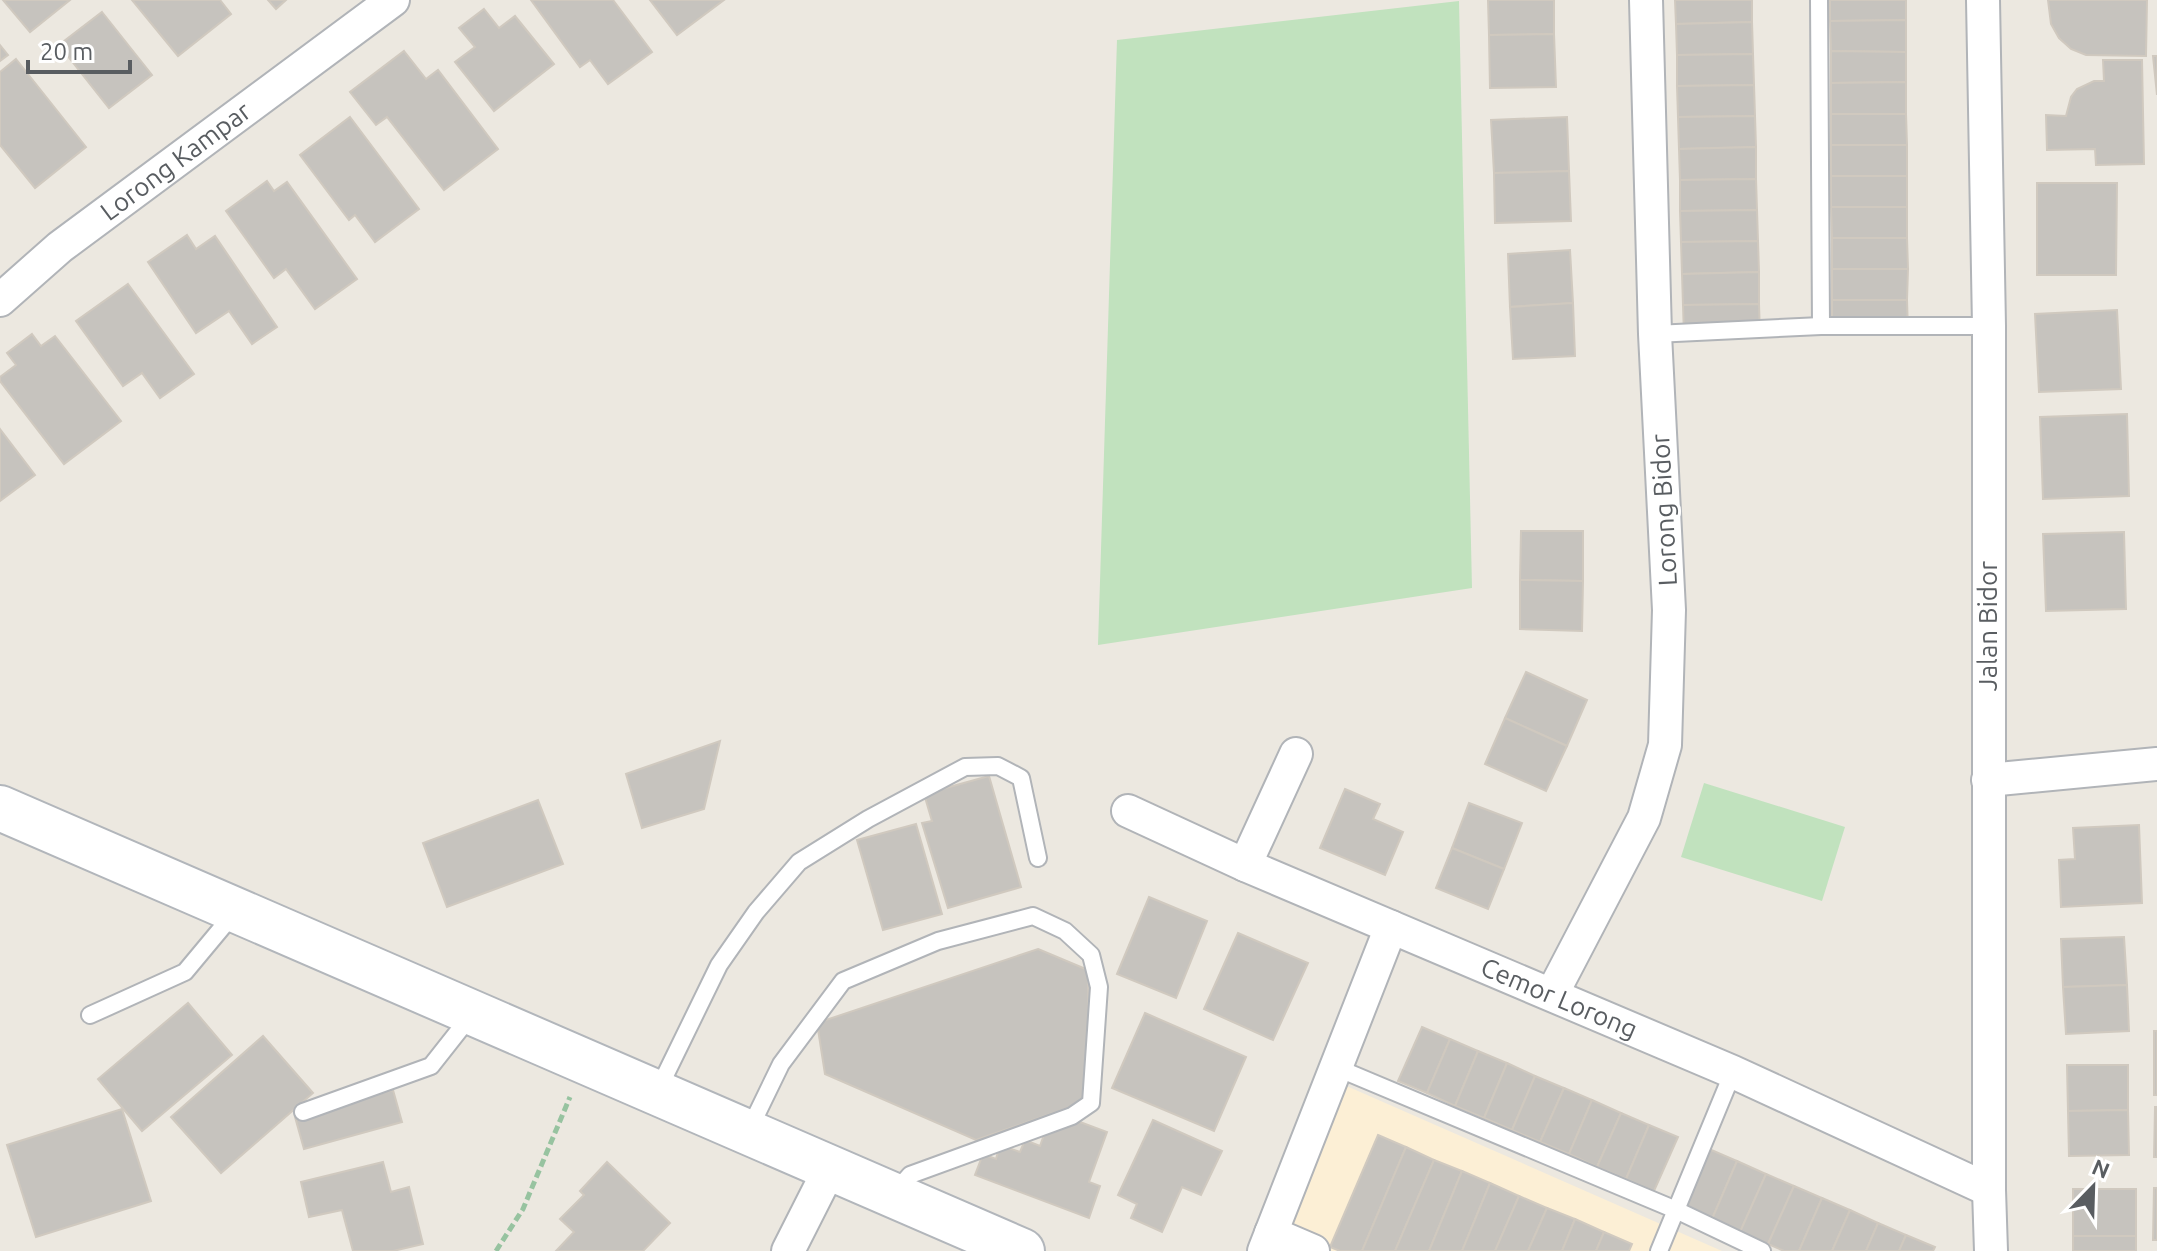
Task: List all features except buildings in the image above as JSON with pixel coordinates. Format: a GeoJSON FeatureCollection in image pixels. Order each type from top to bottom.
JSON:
{"type":"FeatureCollection","features":[{"type":"Feature","properties":{"kind":"street","name":"Lorong Kampar"},"geometry":{"type":"LineString","coordinates":[[0,300],[60,247],[393,0]]}},
{"type":"Feature","properties":{"kind":"street","name":"Lorong Bidor"},"geometry":{"type":"LineString","coordinates":[[1552,994],[1644,818],[1665,745],[1669,610],[1655,334],[1646,0]]}},
{"type":"Feature","properties":{"kind":"street","name":"Jalan Bidor"},"geometry":{"type":"LineString","coordinates":[[1983,0],[1989,326],[1991,1251]]}},
{"type":"Feature","properties":{"kind":"street"},"geometry":{"type":"LineString","coordinates":[[1245,865],[1296,754]]}},
{"type":"Feature","properties":{"kind":"street"},"geometry":{"type":"LineString","coordinates":[[1988,780],[2157,764]]}},
{"type":"Feature","properties":{"kind":"street"},"geometry":{"type":"LineString","coordinates":[[0,808],[1022,1251]]}},
{"type":"Feature","properties":{"kind":"street","name":"Cemor Lorong"},"geometry":{"type":"LineString","coordinates":[[1128,811],[1245,865],[1733,1072],[1989,1190]]}},
{"type":"Feature","properties":{"kind":"street"},"geometry":{"type":"LineString","coordinates":[[1313,1251],[1268,1242],[1391,927]]}},
{"type":"Feature","properties":{"kind":"street"},"geometry":{"type":"LineString","coordinates":[[788,1251],[830,1168]]}},
{"type":"Feature","properties":{"kind":"lane"},"geometry":{"type":"LineString","coordinates":[[1819,0],[1821,326]]}},
{"type":"Feature","properties":{"kind":"lane"},"geometry":{"type":"LineString","coordinates":[[1655,334],[1821,326],[1989,326]]}},
{"type":"Feature","properties":{"kind":"lane"},"geometry":{"type":"LineString","coordinates":[[621,1076],[719,965],[756,912],[799,862],[868,819],[965,767],[998,766],[1021,778],[1038,858]]}},
{"type":"Feature","properties":{"kind":"lane"},"geometry":{"type":"LineString","coordinates":[[90,1015],[185,972],[236,911]]}},
{"type":"Feature","properties":{"kind":"lane"},"geometry":{"type":"LineString","coordinates":[[748,1132],[781,1064],[843,981],[938,941],[1033,916],[1065,931],[1091,955],[1099,987],[1091,1103],[1072,1116],[910,1175],[893,1195]]}},
{"type":"Feature","properties":{"kind":"lane"},"geometry":{"type":"LineString","coordinates":[[303,1112],[407,1072],[431,1066],[473,1013]]}},
{"type":"Feature","properties":{"kind":"lane"},"geometry":{"type":"LineString","coordinates":[[1335,1067],[1676,1210],[1762,1251]]}},
{"type":"Feature","properties":{"kind":"lane"},"geometry":{"type":"LineString","coordinates":[[1659,1251],[1733,1072]]}},
{"type":"Feature","properties":{"kind":"path"},"geometry":{"type":"LineString","coordinates":[[496,1251],[523,1209],[621,1076]]}},
{"type":"Feature","properties":{"kind":"shaded area"},"geometry":{"type":"Polygon","coordinates":[[[1342,1084],[1722,1251],[1279,1251],[1342,1084]]]}},
{"type":"Feature","properties":{"kind":"green space"},"geometry":{"type":"Polygon","coordinates":[[[1459,1],[1472,588],[1098,645],[1117,40],[1459,1]]]}},
{"type":"Feature","properties":{"kind":"green space"},"geometry":{"type":"Polygon","coordinates":[[[1704,783],[1845,827],[1822,901],[1681,857],[1704,783]]]}}]}
